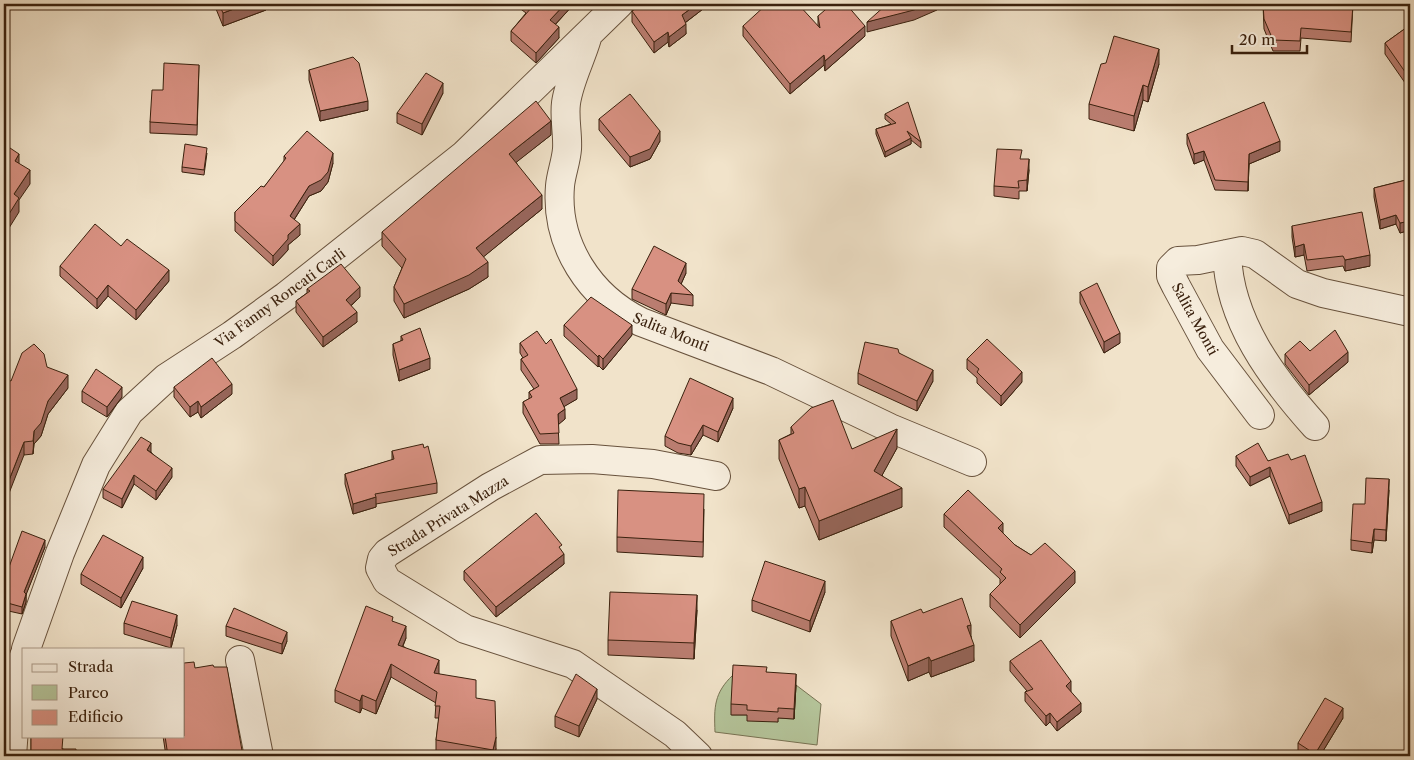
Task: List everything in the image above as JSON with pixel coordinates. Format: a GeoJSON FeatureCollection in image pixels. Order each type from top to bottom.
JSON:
{"type":"FeatureCollection","features":[{"type":"Feature","properties":{"kind":"street","name":"Via Fanny Roncati Carli"},"geometry":{"type":"LineString","coordinates":[[26,648],[60,553],[96,465],[129,412],[166,378],[232,335],[286,296],[457,160],[619,4]]}},
{"type":"Feature","properties":{"kind":"street","name":"Salita Monti"},"geometry":{"type":"LineString","coordinates":[[589,32],[566,102],[567,147],[560,200],[568,243],[574,258],[591,284],[608,302],[641,322],[771,371],[890,428],[972,462]]}},
{"type":"Feature","properties":{"kind":"street","name":"Salita Monti"},"geometry":{"type":"LineString","coordinates":[[1260,415],[1210,350],[1170,276],[1171,268],[1178,261],[1198,260],[1242,251],[1255,254],[1297,284],[1323,293],[1410,312]]}},
{"type":"Feature","properties":{"kind":"street"},"geometry":{"type":"LineString","coordinates":[[1227,254],[1234,299],[1252,341],[1270,372],[1315,426]]}},
{"type":"Feature","properties":{"kind":"street","name":"Strada Privata Mazza"},"geometry":{"type":"LineString","coordinates":[[698,756],[675,734],[574,664],[465,629],[387,581],[380,568],[382,560],[387,553],[490,487],[540,460],[592,459],[653,464],[716,476]]}},
{"type":"Feature","properties":{"kind":"street"},"geometry":{"type":"LineString","coordinates":[[240,660],[259,756]]}},
{"type":"Feature","properties":{"kind":"street"},"geometry":{"type":"LineString","coordinates":[[12,756],[18,674],[22,662]]}},
{"type":"Feature","properties":{"kind":"green space"},"geometry":{"type":"Polygon","coordinates":[[[733,675],[732,715],[747,715],[778,722],[778,718],[794,719],[796,685],[821,704],[817,745],[715,732],[716,701],[722,688],[733,675]]]}},
{"type":"Feature","properties":{"kind":"building"},"geometry":{"type":"Polygon","coordinates":[[[219,4],[247,4],[223,13],[219,4]]]}},
{"type":"Feature","properties":{"kind":"building"},"geometry":{"type":"Polygon","coordinates":[[[528,4],[565,4],[550,20],[559,27],[536,53],[511,31],[532,7],[528,4]]]}},
{"type":"Feature","properties":{"kind":"building"},"geometry":{"type":"Polygon","coordinates":[[[643,4],[697,4],[682,15],[686,24],[669,37],[668,32],[654,42],[632,11],[643,4]]]}},
{"type":"Feature","properties":{"kind":"building"},"geometry":{"type":"Polygon","coordinates":[[[767,4],[798,4],[820,28],[818,16],[832,4],[846,4],[865,26],[825,61],[824,55],[790,84],[743,26],[767,4]]]}},
{"type":"Feature","properties":{"kind":"building"},"geometry":{"type":"Polygon","coordinates":[[[887,4],[928,4],[914,10],[867,22],[887,4]]]}},
{"type":"Feature","properties":{"kind":"building"},"geometry":{"type":"Polygon","coordinates":[[[1263,4],[1353,4],[1351,32],[1301,28],[1300,41],[1273,40],[1264,19],[1263,4]]]}},
{"type":"Feature","properties":{"kind":"building"},"geometry":{"type":"Polygon","coordinates":[[[1410,25],[1410,79],[1385,43],[1410,25]]]}},
{"type":"Feature","properties":{"kind":"building"},"geometry":{"type":"Polygon","coordinates":[[[1114,36],[1159,49],[1148,87],[1143,85],[1134,116],[1089,104],[1101,64],[1106,63],[1114,36]]]}},
{"type":"Feature","properties":{"kind":"building"},"geometry":{"type":"Polygon","coordinates":[[[353,57],[359,63],[368,101],[320,111],[309,70],[353,57]]]}},
{"type":"Feature","properties":{"kind":"building"},"geometry":{"type":"Polygon","coordinates":[[[164,63],[199,65],[197,125],[150,122],[152,90],[163,90],[164,63]]]}},
{"type":"Feature","properties":{"kind":"building"},"geometry":{"type":"Polygon","coordinates":[[[426,73],[443,83],[422,124],[397,113],[426,73]]]}},
{"type":"Feature","properties":{"kind":"building"},"geometry":{"type":"Polygon","coordinates":[[[630,94],[660,131],[650,149],[630,157],[599,119],[630,94]]]}},
{"type":"Feature","properties":{"kind":"building"},"geometry":{"type":"Polygon","coordinates":[[[536,101],[551,121],[509,154],[542,195],[476,248],[488,262],[469,275],[404,304],[394,287],[406,259],[382,232],[536,101]]]}},
{"type":"Feature","properties":{"kind":"building"},"geometry":{"type":"Polygon","coordinates":[[[908,102],[921,142],[907,131],[911,138],[885,152],[876,129],[896,123],[885,114],[908,102]]]}},
{"type":"Feature","properties":{"kind":"building"},"geometry":{"type":"Polygon","coordinates":[[[1264,102],[1280,141],[1249,154],[1248,182],[1215,180],[1204,151],[1194,154],[1187,134],[1264,102]]]}},
{"type":"Feature","properties":{"kind":"building"},"geometry":{"type":"Polygon","coordinates":[[[307,131],[333,153],[328,172],[321,180],[309,186],[290,216],[300,224],[288,235],[288,239],[273,256],[235,221],[235,212],[261,186],[264,187],[286,158],[284,156],[307,131]]]}},
{"type":"Feature","properties":{"kind":"building"},"geometry":{"type":"Polygon","coordinates":[[[4,144],[19,154],[15,161],[30,170],[14,194],[19,198],[4,222],[4,144]]]}},
{"type":"Feature","properties":{"kind":"building"},"geometry":{"type":"Polygon","coordinates":[[[185,144],[207,148],[204,170],[182,167],[185,144]]]}},
{"type":"Feature","properties":{"kind":"building"},"geometry":{"type":"Polygon","coordinates":[[[997,149],[1022,150],[1020,159],[1029,159],[1027,180],[1018,181],[1019,188],[994,186],[997,149]]]}},
{"type":"Feature","properties":{"kind":"building"},"geometry":{"type":"Polygon","coordinates":[[[1410,179],[1410,221],[1400,223],[1396,215],[1380,220],[1374,188],[1410,179]]]}},
{"type":"Feature","properties":{"kind":"building"},"geometry":{"type":"Polygon","coordinates":[[[1362,212],[1370,255],[1345,260],[1343,256],[1307,260],[1304,244],[1295,247],[1292,226],[1362,212]]]}},
{"type":"Feature","properties":{"kind":"building"},"geometry":{"type":"Polygon","coordinates":[[[95,224],[121,246],[127,239],[169,270],[136,310],[108,285],[97,299],[60,266],[95,224]]]}},
{"type":"Feature","properties":{"kind":"building"},"geometry":{"type":"Polygon","coordinates":[[[654,246],[686,263],[678,281],[693,295],[671,293],[666,304],[632,289],[654,246]]]}},
{"type":"Feature","properties":{"kind":"building"},"geometry":{"type":"Polygon","coordinates":[[[341,264],[360,287],[346,300],[357,312],[323,337],[296,301],[310,291],[307,289],[341,264]]]}},
{"type":"Feature","properties":{"kind":"building"},"geometry":{"type":"Polygon","coordinates":[[[1097,283],[1120,333],[1104,342],[1080,292],[1097,283]]]}},
{"type":"Feature","properties":{"kind":"building"},"geometry":{"type":"Polygon","coordinates":[[[591,297],[632,325],[603,359],[599,355],[598,357],[564,325],[591,297]]]}},
{"type":"Feature","properties":{"kind":"building"},"geometry":{"type":"Polygon","coordinates":[[[420,328],[430,358],[399,370],[393,344],[403,340],[401,336],[420,328]]]}},
{"type":"Feature","properties":{"kind":"building"},"geometry":{"type":"Polygon","coordinates":[[[1335,330],[1348,352],[1309,385],[1285,354],[1300,341],[1310,351],[1335,330]]]}},
{"type":"Feature","properties":{"kind":"building"},"geometry":{"type":"Polygon","coordinates":[[[537,331],[546,344],[551,339],[577,389],[560,398],[565,409],[558,414],[559,433],[540,434],[523,402],[532,397],[529,392],[539,386],[521,359],[528,355],[520,343],[537,331]]]}},
{"type":"Feature","properties":{"kind":"building"},"geometry":{"type":"Polygon","coordinates":[[[987,339],[1022,372],[1001,396],[977,372],[979,369],[967,359],[987,339]]]}},
{"type":"Feature","properties":{"kind":"building"},"geometry":{"type":"Polygon","coordinates":[[[865,342],[898,349],[899,353],[933,370],[917,401],[858,373],[865,342]]]}},
{"type":"Feature","properties":{"kind":"building"},"geometry":{"type":"Polygon","coordinates":[[[34,344],[44,354],[47,367],[68,375],[48,401],[41,423],[34,431],[33,441],[24,442],[4,493],[4,379],[11,381],[22,353],[34,344]]]}},
{"type":"Feature","properties":{"kind":"building"},"geometry":{"type":"Polygon","coordinates":[[[212,358],[232,384],[201,407],[198,401],[190,407],[174,387],[212,358]]]}},
{"type":"Feature","properties":{"kind":"building"},"geometry":{"type":"Polygon","coordinates":[[[96,369],[122,387],[107,407],[82,391],[96,369]]]}},
{"type":"Feature","properties":{"kind":"building"},"geometry":{"type":"Polygon","coordinates":[[[690,378],[733,398],[718,432],[703,425],[691,446],[678,443],[665,436],[690,378]]]}},
{"type":"Feature","properties":{"kind":"building"},"geometry":{"type":"Polygon","coordinates":[[[833,400],[852,449],[897,429],[874,471],[902,488],[819,521],[805,487],[799,489],[779,440],[794,433],[791,427],[811,408],[833,400]]]}},
{"type":"Feature","properties":{"kind":"building"},"geometry":{"type":"Polygon","coordinates":[[[141,437],[151,443],[147,450],[172,468],[156,491],[134,475],[122,499],[103,489],[141,437]]]}},
{"type":"Feature","properties":{"kind":"building"},"geometry":{"type":"Polygon","coordinates":[[[1258,443],[1268,461],[1288,454],[1291,460],[1305,455],[1322,502],[1289,515],[1270,467],[1250,477],[1236,456],[1258,443]]]}},
{"type":"Feature","properties":{"kind":"building"},"geometry":{"type":"Polygon","coordinates":[[[423,444],[424,448],[428,446],[437,483],[375,494],[376,497],[353,504],[345,474],[394,459],[392,451],[423,444]]]}},
{"type":"Feature","properties":{"kind":"building"},"geometry":{"type":"Polygon","coordinates":[[[1366,478],[1389,479],[1386,530],[1374,529],[1372,543],[1351,540],[1353,504],[1365,504],[1366,478]]]}},
{"type":"Feature","properties":{"kind":"building"},"geometry":{"type":"Polygon","coordinates":[[[618,490],[704,494],[703,542],[617,537],[618,490]]]}},
{"type":"Feature","properties":{"kind":"building"},"geometry":{"type":"Polygon","coordinates":[[[968,490],[1003,523],[998,528],[1015,545],[1031,555],[1045,543],[1075,571],[1020,625],[990,594],[1006,578],[1000,572],[1002,569],[944,514],[968,490]]]}},
{"type":"Feature","properties":{"kind":"building"},"geometry":{"type":"Polygon","coordinates":[[[536,513],[562,545],[559,547],[564,554],[496,607],[464,571],[536,513]]]}},
{"type":"Feature","properties":{"kind":"building"},"geometry":{"type":"Polygon","coordinates":[[[22,531],[45,540],[24,592],[26,594],[22,607],[4,602],[4,581],[22,531]]]}},
{"type":"Feature","properties":{"kind":"building"},"geometry":{"type":"Polygon","coordinates":[[[103,535],[143,557],[121,598],[81,574],[103,535]]]}},
{"type":"Feature","properties":{"kind":"building"},"geometry":{"type":"Polygon","coordinates":[[[765,561],[825,581],[810,621],[752,600],[765,561]]]}},
{"type":"Feature","properties":{"kind":"building"},"geometry":{"type":"Polygon","coordinates":[[[610,592],[697,595],[694,643],[608,640],[610,592]]]}},
{"type":"Feature","properties":{"kind":"building"},"geometry":{"type":"Polygon","coordinates":[[[962,598],[971,625],[967,626],[974,645],[931,661],[929,657],[908,666],[891,621],[921,609],[923,613],[962,598]]]}},
{"type":"Feature","properties":{"kind":"building"},"geometry":{"type":"Polygon","coordinates":[[[132,601],[177,615],[171,638],[124,623],[132,601]]]}},
{"type":"Feature","properties":{"kind":"building"},"geometry":{"type":"Polygon","coordinates":[[[366,606],[393,617],[392,621],[406,626],[398,645],[439,660],[434,673],[476,680],[476,698],[495,701],[496,737],[493,750],[436,740],[440,706],[435,706],[437,692],[391,664],[376,701],[362,695],[360,701],[335,690],[366,606]]]}},
{"type":"Feature","properties":{"kind":"building"},"geometry":{"type":"Polygon","coordinates":[[[234,608],[287,632],[282,644],[226,626],[234,608]]]}},
{"type":"Feature","properties":{"kind":"building"},"geometry":{"type":"Polygon","coordinates":[[[1041,640],[1071,681],[1066,686],[1081,703],[1057,722],[1050,713],[1046,716],[1025,692],[1033,689],[1010,661],[1041,640]]]}},
{"type":"Feature","properties":{"kind":"building"},"geometry":{"type":"Polygon","coordinates":[[[194,662],[195,668],[213,665],[214,667],[227,667],[243,756],[168,756],[165,738],[185,738],[185,663],[194,662]]]}},
{"type":"Feature","properties":{"kind":"building"},"geometry":{"type":"Polygon","coordinates":[[[733,665],[767,667],[766,672],[796,674],[794,709],[778,708],[778,712],[747,710],[747,705],[731,704],[733,665]]]}},
{"type":"Feature","properties":{"kind":"building"},"geometry":{"type":"Polygon","coordinates":[[[576,674],[597,689],[579,726],[555,716],[576,674]]]}},
{"type":"Feature","properties":{"kind":"building"},"geometry":{"type":"Polygon","coordinates":[[[1325,698],[1343,708],[1315,754],[1298,743],[1325,698]]]}},
{"type":"Feature","properties":{"kind":"building"},"geometry":{"type":"Polygon","coordinates":[[[1410,723],[1410,736],[1407,734],[1410,723]]]}},
{"type":"Feature","properties":{"kind":"building"},"geometry":{"type":"Polygon","coordinates":[[[31,738],[63,738],[62,749],[76,749],[76,756],[36,756],[36,754],[31,753],[31,738]]]}}]}
